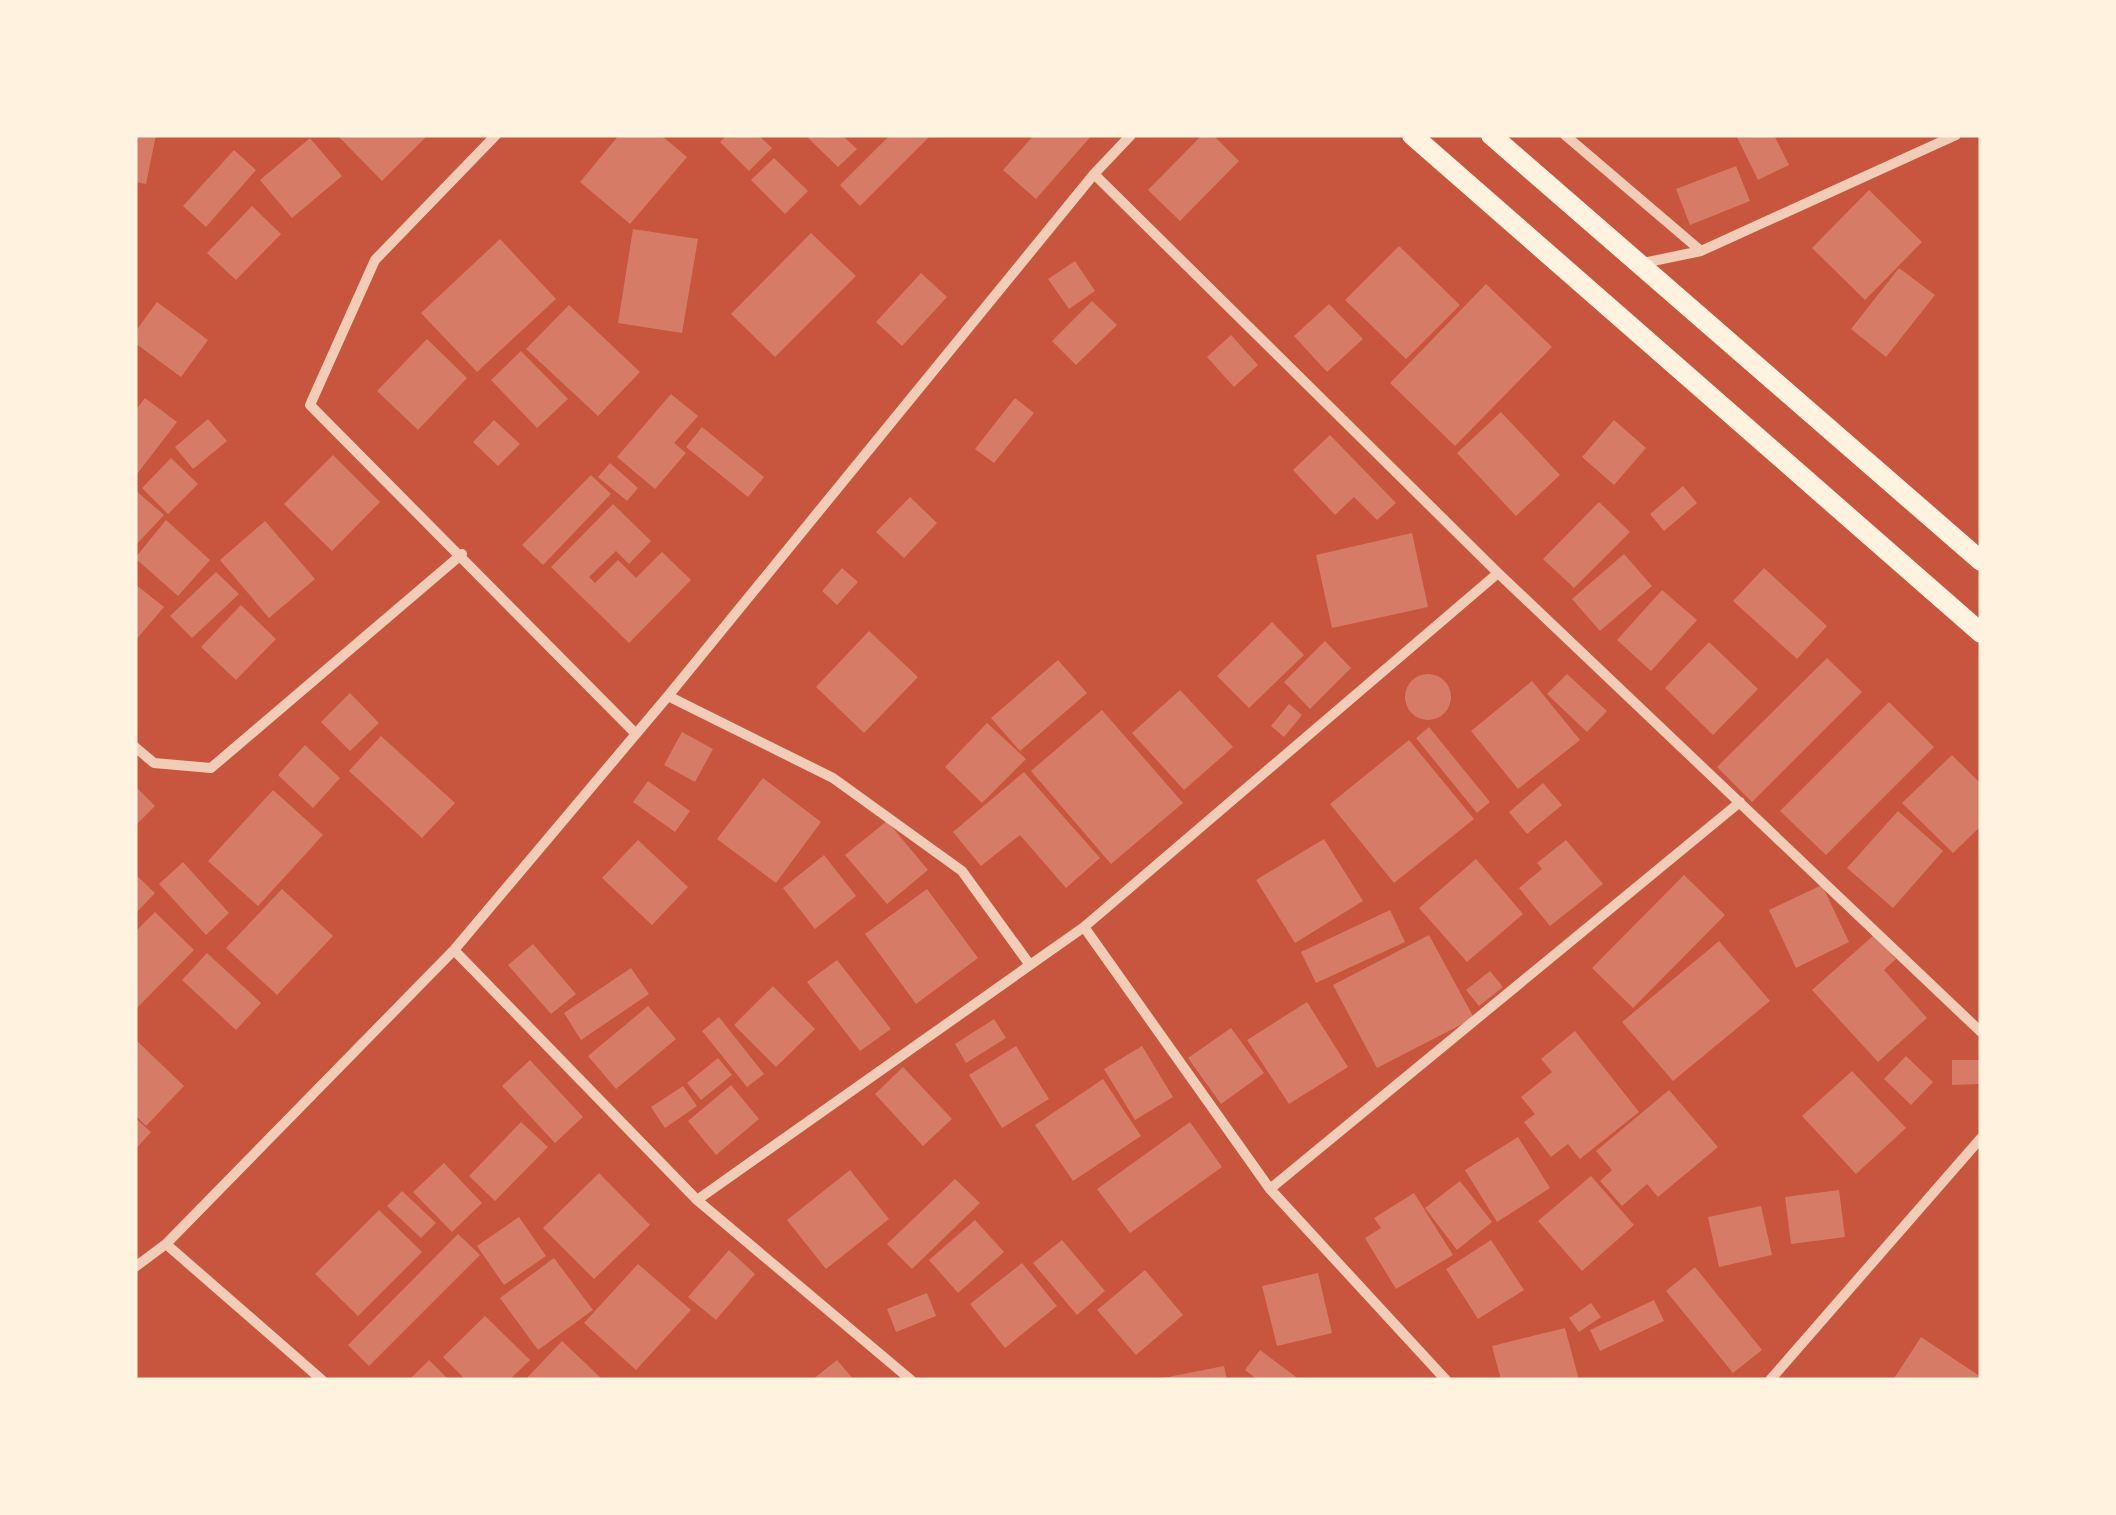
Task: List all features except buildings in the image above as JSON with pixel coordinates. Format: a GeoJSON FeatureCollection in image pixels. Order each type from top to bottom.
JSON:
{"type":"FeatureCollection","features":[{"type":"Feature","properties":{"kind":"main road"},"geometry":{"type":"LineString","coordinates":[[1412,135],[1981,633]]}},
{"type":"Feature","properties":{"kind":"main road"},"geometry":{"type":"LineString","coordinates":[[1491,135],[1643,263],[1981,561]]}},
{"type":"Feature","properties":{"kind":"street"},"geometry":{"type":"LineString","coordinates":[[496,135],[375,260],[310,404],[636,734]]}},
{"type":"Feature","properties":{"kind":"street"},"geometry":{"type":"LineString","coordinates":[[135,1267],[166,1244],[454,950],[668,696],[1094,174],[1131,135]]}},
{"type":"Feature","properties":{"kind":"street"},"geometry":{"type":"LineString","coordinates":[[1565,135],[1701,251]]}},
{"type":"Feature","properties":{"kind":"street"},"geometry":{"type":"LineString","coordinates":[[1643,263],[1701,251],[1956,135]]}},
{"type":"Feature","properties":{"kind":"street"},"geometry":{"type":"LineString","coordinates":[[1094,174],[1498,574],[1981,1032]]}},
{"type":"Feature","properties":{"kind":"street"},"geometry":{"type":"LineString","coordinates":[[135,747],[154,763],[211,768],[462,554]]}},
{"type":"Feature","properties":{"kind":"street"},"geometry":{"type":"LineString","coordinates":[[697,1200],[1084,927],[1498,574]]}},
{"type":"Feature","properties":{"kind":"street"},"geometry":{"type":"LineString","coordinates":[[668,696],[833,778],[962,872],[1030,965]]}},
{"type":"Feature","properties":{"kind":"street"},"geometry":{"type":"LineString","coordinates":[[1270,1189],[1740,802]]}},
{"type":"Feature","properties":{"kind":"street"},"geometry":{"type":"LineString","coordinates":[[1084,927],[1270,1189],[1446,1380]]}},
{"type":"Feature","properties":{"kind":"street"},"geometry":{"type":"LineString","coordinates":[[454,950],[697,1200],[911,1380]]}},
{"type":"Feature","properties":{"kind":"street"},"geometry":{"type":"LineString","coordinates":[[1770,1380],[1981,1138]]}},
{"type":"Feature","properties":{"kind":"street"},"geometry":{"type":"LineString","coordinates":[[166,1244],[322,1380]]}}]}
